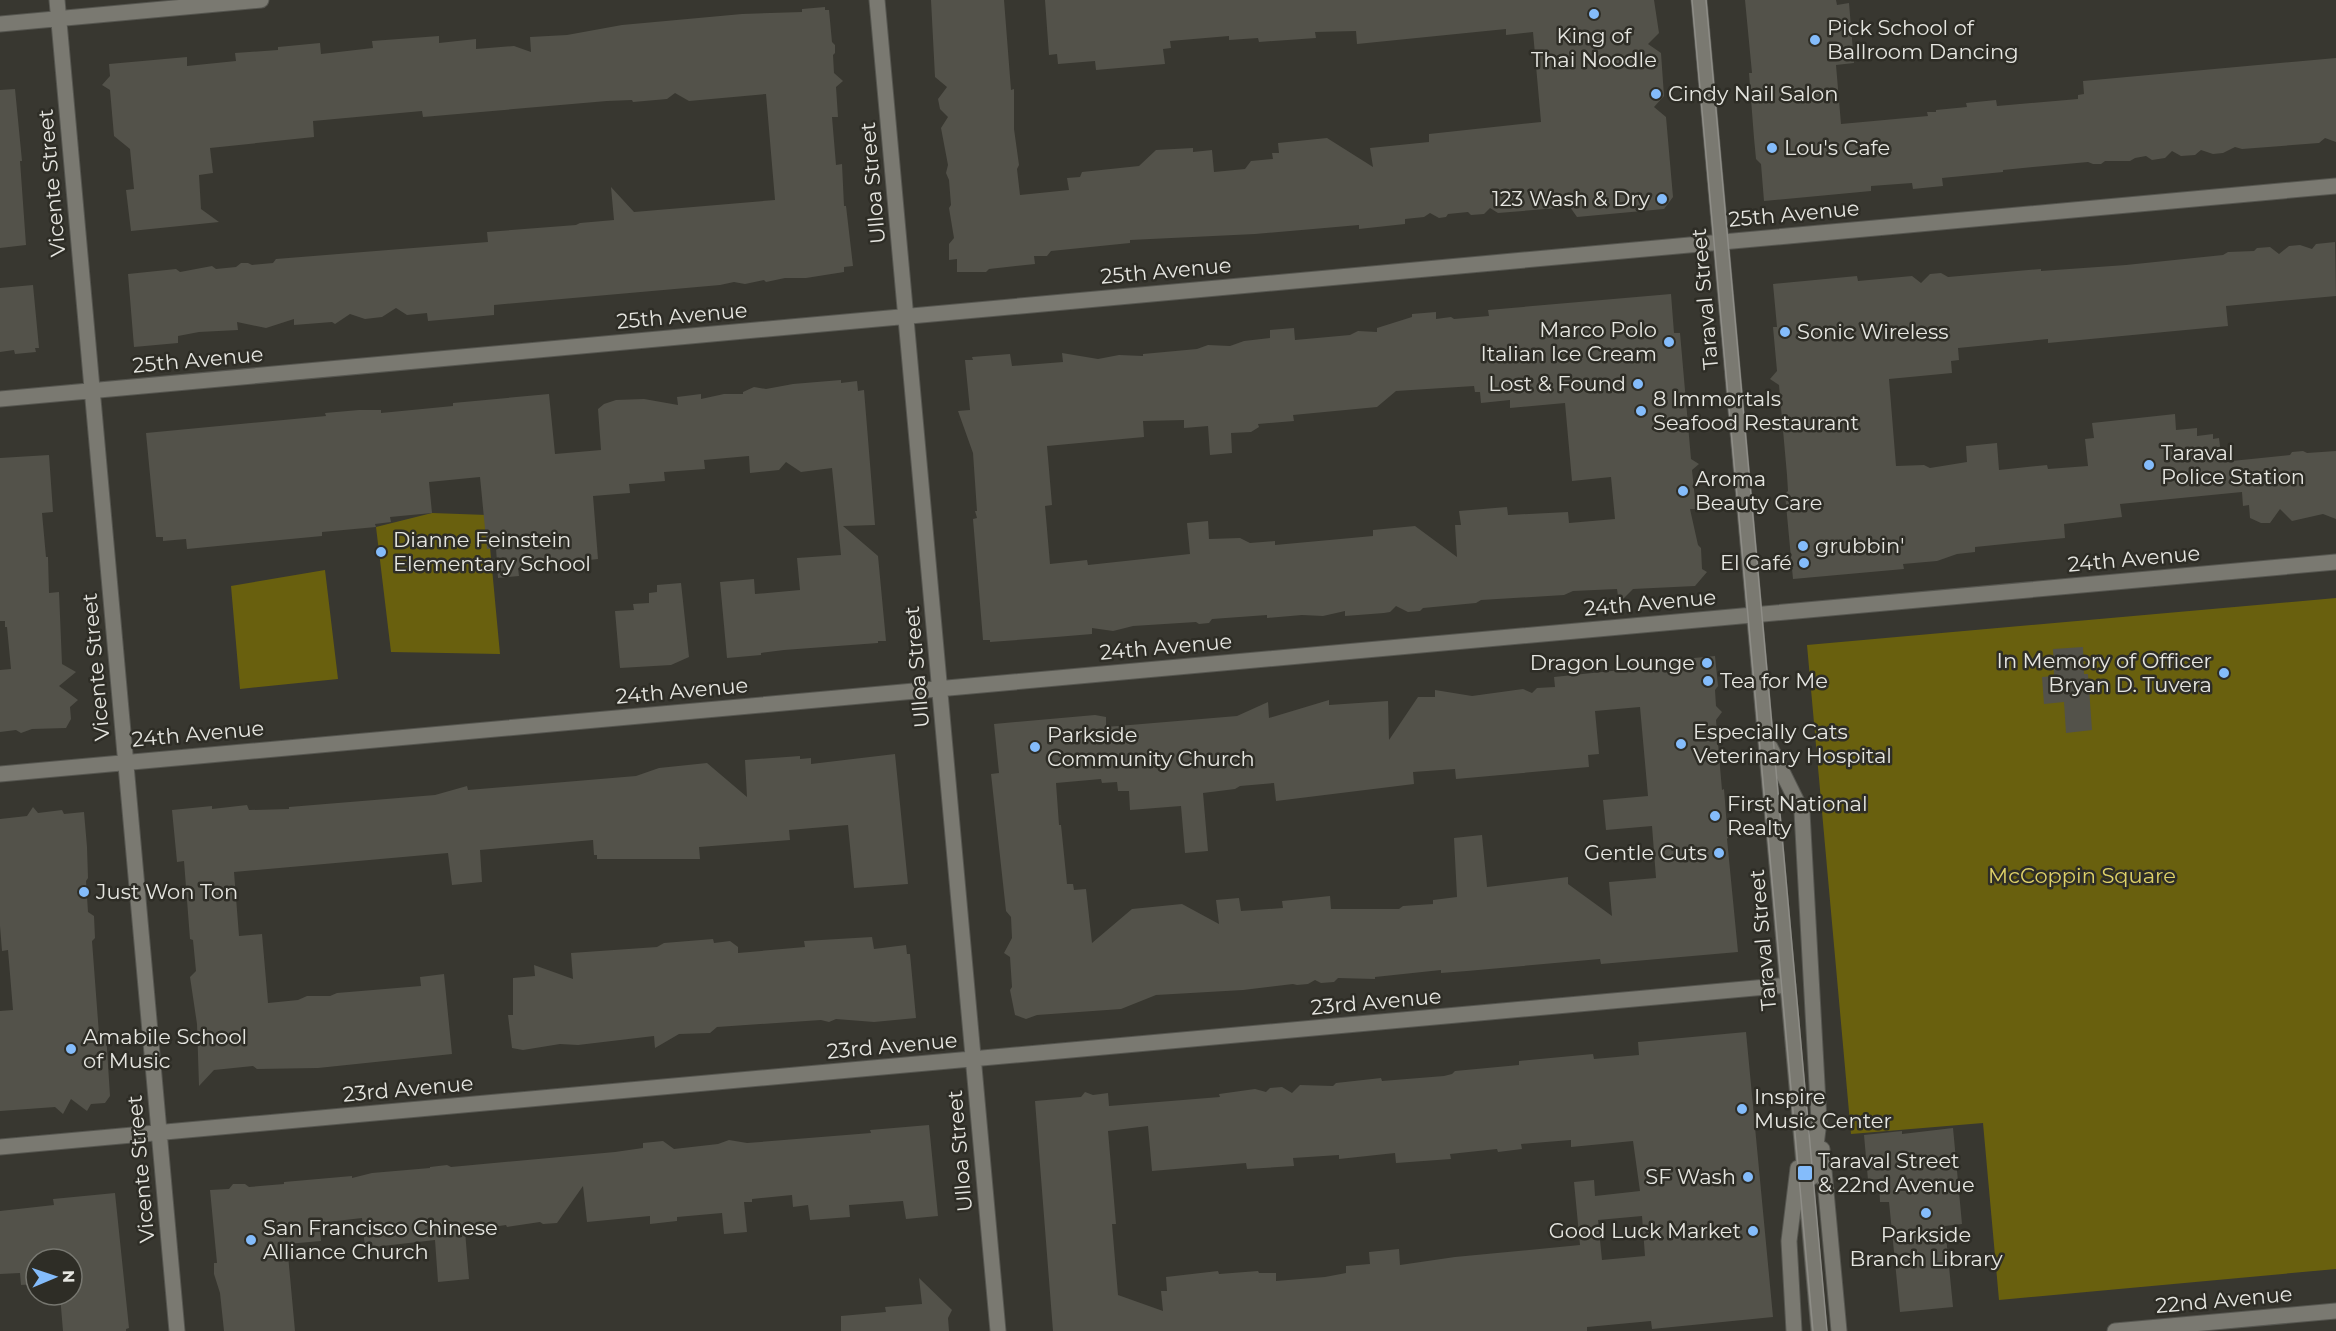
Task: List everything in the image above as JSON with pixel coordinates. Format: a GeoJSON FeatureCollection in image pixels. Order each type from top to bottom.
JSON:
{"type":"FeatureCollection","features":[{"type":"Feature","properties":{"kind":"street","name":"Vicente Street"},"geometry":{"type":"LineString","coordinates":[[57,0],[177,1331]]}},
{"type":"Feature","properties":{"kind":"street"},"geometry":{"type":"LineString","coordinates":[[0,24],[261,0]]}},
{"type":"Feature","properties":{"kind":"street","name":"Ulloa Street"},"geometry":{"type":"LineString","coordinates":[[877,0],[998,1331]]}},
{"type":"Feature","properties":{"kind":"street","name":"Taraval Street"},"geometry":{"type":"LineString","coordinates":[[1699,0],[1819,1331]]}},
{"type":"Feature","properties":{"kind":"street","name":"25th Avenue"},"geometry":{"type":"LineString","coordinates":[[0,399],[2336,186]]}},
{"type":"Feature","properties":{"kind":"street","name":"24th Avenue"},"geometry":{"type":"LineString","coordinates":[[0,774],[2336,562]]}},
{"type":"Feature","properties":{"kind":"street","name":"Taraval Street"},"geometry":{"type":"LineString","coordinates":[[1766,739],[1802,812],[1819,1121],[1839,1331]]}},
{"type":"Feature","properties":{"kind":"street","name":"23rd Avenue"},"geometry":{"type":"LineString","coordinates":[[0,1147],[1788,985]]}},
{"type":"Feature","properties":{"kind":"street","name":"Taraval Street"},"geometry":{"type":"LineString","coordinates":[[1808,1207],[1819,1121]]}},
{"type":"Feature","properties":{"kind":"street","name":"Taraval Street"},"geometry":{"type":"LineString","coordinates":[[1794,1331],[1789,1241],[1802,1138]]}},
{"type":"Feature","properties":{"kind":"street","name":"22nd Avenue"},"geometry":{"type":"LineString","coordinates":[[2115,1331],[2336,1311]]}},
{"type":"Feature","properties":{"kind":"green space"},"geometry":{"type":"Polygon","coordinates":[[[432,513],[487,515],[500,654],[391,652],[376,527],[432,513]]]}},
{"type":"Feature","properties":{"kind":"green space"},"geometry":{"type":"Polygon","coordinates":[[[325,570],[338,679],[240,689],[231,586],[325,570]]]}},
{"type":"Feature","properties":{"kind":"green space","name":"McCoppin Square"},"geometry":{"type":"Polygon","coordinates":[[[2336,598],[2336,1269],[1999,1300],[1983,1123],[1851,1134],[1807,645],[2336,598]]]}},
{"type":"Feature","properties":{"kind":"building"},"geometry":{"type":"Polygon","coordinates":[[[931,0],[1004,0],[1011,90],[1014,89],[1014,129],[1020,195],[1069,190],[1067,178],[1080,177],[1082,172],[1139,166],[1156,150],[1193,148],[1193,152],[1212,150],[1214,172],[1245,169],[1251,161],[1273,159],[1272,153],[1279,153],[1278,143],[1327,138],[1373,167],[1370,148],[1429,142],[1429,134],[1541,122],[1533,32],[1506,35],[1506,29],[1357,44],[1356,31],[1315,32],[1316,38],[1259,42],[1258,38],[1229,40],[1229,36],[1170,41],[1171,48],[1163,49],[1165,64],[1096,70],[1095,61],[1058,64],[1057,54],[1049,55],[1045,0],[1654,0],[1659,33],[1648,44],[1661,53],[1664,96],[1654,107],[1666,117],[1673,197],[1664,209],[1577,217],[1570,207],[1498,213],[1490,208],[1484,214],[1471,215],[1468,212],[1448,214],[1446,217],[1439,218],[1430,213],[1424,217],[1405,219],[1405,224],[1359,229],[1359,225],[1255,234],[1130,240],[1130,243],[1051,251],[1047,256],[1034,256],[1035,264],[989,269],[986,272],[957,272],[957,259],[949,260],[949,244],[954,238],[949,208],[951,205],[949,180],[946,173],[948,165],[941,128],[948,117],[940,109],[938,99],[947,87],[935,77],[931,0]]]}},
{"type":"Feature","properties":{"kind":"building"},"geometry":{"type":"Polygon","coordinates":[[[1745,0],[1836,0],[1837,5],[1849,3],[1854,63],[1836,65],[1841,124],[1928,116],[1927,112],[1967,107],[1966,103],[1996,100],[1997,106],[2078,99],[2078,95],[2084,94],[2083,81],[2336,58],[2336,142],[2325,138],[2319,143],[2242,149],[2235,147],[2223,153],[2213,154],[2201,150],[2195,155],[2181,156],[2172,151],[2165,158],[2152,160],[2146,156],[2130,161],[2105,161],[2101,164],[2088,162],[1942,178],[1943,186],[1913,189],[1912,183],[1871,186],[1871,191],[1764,201],[1761,164],[1756,159],[1754,138],[1749,73],[1752,73],[1745,0]]]}},
{"type":"Feature","properties":{"kind":"building"},"geometry":{"type":"Polygon","coordinates":[[[825,7],[825,10],[829,10],[832,42],[835,45],[834,73],[843,81],[836,87],[838,117],[832,117],[836,165],[842,164],[844,206],[846,206],[853,266],[844,267],[844,272],[745,284],[734,282],[494,305],[494,315],[428,321],[427,313],[407,315],[396,308],[382,317],[365,319],[350,314],[335,324],[332,322],[294,325],[294,319],[266,328],[237,322],[238,330],[199,332],[178,336],[178,343],[134,347],[128,274],[176,269],[180,272],[212,266],[216,269],[236,267],[241,263],[252,265],[273,263],[276,259],[488,242],[487,232],[614,220],[611,187],[634,212],[775,200],[766,94],[689,101],[675,93],[667,99],[633,102],[632,100],[607,101],[423,117],[422,111],[313,121],[314,137],[210,148],[213,173],[199,175],[201,209],[219,222],[131,231],[126,190],[134,189],[130,149],[114,136],[110,90],[102,85],[110,76],[109,64],[187,57],[187,66],[236,61],[235,53],[278,50],[278,47],[320,43],[321,54],[373,48],[372,41],[439,36],[439,43],[476,39],[476,49],[514,46],[531,52],[530,37],[567,35],[622,25],[742,14],[802,12],[802,9],[825,7]]]}},
{"type":"Feature","properties":{"kind":"building"},"geometry":{"type":"Polygon","coordinates":[[[15,89],[22,161],[20,161],[26,245],[0,248],[0,90],[15,89]]]}},
{"type":"Feature","properties":{"kind":"building"},"geometry":{"type":"Polygon","coordinates":[[[2335,242],[2336,296],[2226,306],[2228,326],[2048,343],[2048,339],[1958,348],[1959,360],[1951,361],[1952,373],[1889,379],[1896,466],[1924,465],[1930,468],[1967,462],[1966,446],[1997,443],[1999,470],[2047,465],[2048,469],[2088,466],[2085,439],[2094,438],[2092,423],[2175,414],[2176,430],[2197,428],[2197,436],[2213,434],[2213,439],[2219,438],[2222,462],[2290,455],[2292,452],[2336,451],[2336,519],[2323,514],[2292,521],[2280,509],[2270,523],[2261,523],[2250,518],[2249,505],[2243,506],[2242,492],[2120,504],[2122,517],[2064,524],[2065,538],[1975,547],[1975,552],[1957,554],[1937,561],[1903,564],[1904,569],[1793,579],[1785,494],[1788,491],[1779,385],[1770,379],[1777,371],[1773,327],[1777,327],[1773,284],[1857,276],[1858,281],[1912,276],[1921,283],[1930,274],[1941,273],[1948,277],[2126,265],[2223,255],[2228,252],[2254,251],[2257,248],[2270,247],[2279,254],[2289,246],[2300,245],[2312,249],[2316,244],[2335,242]]]}},
{"type":"Feature","properties":{"kind":"building"},"geometry":{"type":"Polygon","coordinates":[[[33,285],[39,348],[35,348],[36,352],[15,354],[14,350],[0,352],[0,288],[33,285]]]}},
{"type":"Feature","properties":{"kind":"building"},"geometry":{"type":"Polygon","coordinates":[[[1671,294],[1674,333],[1680,333],[1691,459],[1699,464],[1692,470],[1696,509],[1690,509],[1698,545],[1701,548],[1702,569],[1707,572],[1695,586],[1633,589],[1619,603],[1617,589],[1573,591],[1564,595],[1481,600],[1476,603],[1423,608],[1420,611],[1408,612],[1396,606],[1390,612],[1384,613],[1345,616],[1345,611],[1323,616],[1267,618],[1267,615],[1212,619],[1209,623],[1199,624],[1196,622],[1133,626],[1113,631],[1092,628],[1092,634],[990,642],[990,640],[983,640],[973,519],[977,518],[975,511],[977,511],[973,453],[958,411],[970,410],[965,360],[973,360],[972,357],[1010,354],[1012,366],[1063,362],[1062,353],[1098,359],[1119,355],[1143,356],[1143,354],[1197,349],[1208,345],[1230,346],[1244,341],[1270,338],[1270,330],[1294,328],[1295,340],[1350,335],[1358,331],[1377,332],[1377,328],[1412,317],[1412,314],[1436,312],[1436,319],[1451,317],[1454,319],[1489,316],[1488,310],[1671,294]],[[1474,386],[1396,391],[1377,407],[1293,415],[1294,421],[1258,424],[1259,427],[1251,432],[1231,433],[1232,453],[1210,455],[1208,426],[1184,428],[1184,420],[1143,421],[1144,437],[1047,446],[1052,505],[1045,506],[1050,564],[1087,560],[1088,565],[1190,554],[1187,523],[1208,521],[1209,539],[1240,538],[1250,543],[1275,541],[1275,545],[1373,536],[1373,530],[1415,526],[1457,557],[1455,525],[1461,525],[1459,511],[1507,507],[1508,515],[1568,512],[1569,523],[1615,519],[1611,477],[1572,481],[1565,403],[1510,408],[1510,400],[1481,403],[1480,392],[1475,392],[1474,386]]]}},
{"type":"Feature","properties":{"kind":"building"},"geometry":{"type":"Polygon","coordinates":[[[841,380],[841,383],[857,381],[858,391],[864,390],[875,525],[843,526],[878,556],[886,641],[878,641],[878,643],[784,650],[727,658],[720,582],[754,579],[755,594],[800,590],[797,558],[841,555],[832,468],[801,472],[786,462],[779,470],[750,473],[749,456],[704,460],[705,469],[664,472],[665,481],[629,484],[630,493],[593,496],[598,559],[518,568],[519,576],[498,578],[496,548],[487,549],[480,477],[429,482],[432,513],[390,517],[391,522],[375,524],[376,527],[322,532],[322,536],[187,549],[186,539],[163,541],[163,537],[156,537],[146,433],[326,416],[325,413],[359,410],[381,410],[381,413],[453,406],[453,403],[549,394],[555,454],[601,450],[598,409],[616,400],[644,399],[678,405],[677,397],[701,394],[701,399],[724,394],[743,394],[754,387],[766,389],[841,380]]]}},
{"type":"Feature","properties":{"kind":"building"},"geometry":{"type":"Polygon","coordinates":[[[49,455],[53,512],[42,513],[46,557],[48,557],[49,593],[59,592],[62,664],[76,672],[59,686],[78,700],[70,707],[71,719],[66,728],[32,729],[21,733],[16,730],[0,732],[0,670],[11,669],[7,627],[5,627],[5,621],[0,621],[0,458],[49,455]]]}},
{"type":"Feature","properties":{"kind":"building"},"geometry":{"type":"Polygon","coordinates":[[[681,583],[689,657],[671,665],[620,668],[615,611],[634,610],[633,604],[649,603],[649,593],[657,592],[657,585],[681,583]]]}},
{"type":"Feature","properties":{"kind":"building"},"geometry":{"type":"Polygon","coordinates":[[[2083,647],[2084,674],[2088,674],[2092,730],[2066,733],[2064,702],[2044,704],[2042,677],[2054,676],[2053,649],[2083,647]]]}},
{"type":"Feature","properties":{"kind":"building"},"geometry":{"type":"Polygon","coordinates":[[[1715,656],[1718,686],[1715,690],[1716,706],[1722,712],[1716,720],[1727,827],[1732,832],[1727,839],[1738,952],[1601,964],[1600,959],[1441,973],[1441,970],[1375,977],[1375,979],[1338,978],[1334,982],[1321,983],[1315,980],[1308,984],[1156,995],[1121,1009],[1037,1015],[1026,1019],[1015,1015],[1010,990],[1012,987],[1010,957],[1004,953],[1012,938],[1011,917],[1006,911],[991,774],[999,773],[994,724],[1095,715],[1106,717],[1106,727],[1237,716],[1268,702],[1269,718],[1329,700],[1329,705],[1388,701],[1389,740],[1418,697],[1435,697],[1435,690],[1472,696],[1523,689],[1532,693],[1537,688],[1555,687],[1554,677],[1621,670],[1620,668],[1643,662],[1655,671],[1663,661],[1715,656]],[[1640,707],[1595,711],[1599,754],[1588,755],[1589,767],[1456,779],[1455,769],[1413,772],[1414,784],[1276,801],[1274,783],[1203,793],[1208,851],[1185,853],[1181,806],[1130,810],[1129,791],[1118,791],[1117,782],[1102,783],[1101,779],[1056,783],[1067,884],[1073,884],[1074,890],[1086,889],[1092,943],[1132,909],[1182,904],[1219,924],[1216,900],[1239,898],[1241,911],[1283,908],[1282,901],[1330,896],[1331,909],[1399,909],[1403,906],[1433,904],[1433,900],[1457,897],[1454,838],[1482,835],[1487,887],[1568,877],[1568,884],[1612,916],[1609,882],[1656,878],[1652,826],[1606,830],[1603,800],[1648,796],[1640,707]]]}},
{"type":"Feature","properties":{"kind":"building"},"geometry":{"type":"Polygon","coordinates":[[[895,754],[908,884],[854,888],[848,825],[789,830],[790,840],[699,847],[700,859],[597,859],[597,855],[594,855],[593,840],[480,850],[482,882],[452,885],[448,853],[234,872],[239,936],[262,934],[268,1003],[298,1000],[307,996],[330,996],[337,993],[421,986],[420,977],[444,974],[452,1054],[318,1068],[257,1069],[253,1066],[214,1070],[199,1086],[197,1024],[190,977],[196,971],[193,940],[190,939],[184,861],[177,862],[172,810],[247,805],[249,810],[289,809],[289,807],[435,795],[467,786],[468,790],[636,776],[659,768],[707,763],[747,797],[745,760],[800,756],[800,759],[811,758],[811,764],[895,754]]]}},
{"type":"Feature","properties":{"kind":"building"},"geometry":{"type":"Polygon","coordinates":[[[33,807],[38,813],[62,810],[64,814],[84,812],[88,912],[94,916],[95,938],[92,941],[99,1034],[106,1033],[110,1096],[105,1103],[91,1104],[87,1111],[71,1099],[63,1114],[55,1107],[0,1111],[0,1011],[13,1010],[8,950],[2,951],[0,926],[0,819],[27,816],[33,807]]]}},
{"type":"Feature","properties":{"kind":"building"},"geometry":{"type":"Polygon","coordinates":[[[872,937],[874,949],[906,945],[907,954],[910,954],[916,1018],[874,1022],[836,1019],[829,1022],[821,1020],[717,1027],[710,1033],[679,1034],[655,1048],[654,1036],[578,1045],[560,1044],[523,1050],[512,1048],[508,1015],[513,1015],[513,978],[535,976],[534,965],[573,979],[571,953],[657,947],[664,943],[713,939],[714,943],[730,941],[738,947],[738,953],[805,947],[804,941],[872,937]]]}},
{"type":"Feature","properties":{"kind":"building"},"geometry":{"type":"Polygon","coordinates":[[[1746,1032],[1773,1317],[1652,1329],[1651,1321],[1587,1327],[1587,1331],[1053,1331],[1035,1101],[1081,1097],[1085,1092],[1093,1095],[1108,1093],[1109,1106],[1220,1097],[1219,1094],[1255,1089],[1266,1092],[1270,1088],[1282,1087],[1292,1093],[1300,1085],[1333,1086],[1336,1083],[1381,1078],[1382,1081],[1444,1076],[1455,1071],[1519,1065],[1519,1061],[1593,1054],[1594,1059],[1639,1055],[1638,1042],[1746,1032]],[[1148,1126],[1108,1131],[1116,1224],[1112,1224],[1118,1295],[1163,1311],[1161,1291],[1167,1291],[1166,1277],[1218,1271],[1219,1274],[1258,1271],[1259,1273],[1276,1273],[1276,1281],[1346,1273],[1346,1266],[1370,1264],[1369,1252],[1399,1249],[1400,1265],[1455,1257],[1580,1245],[1574,1182],[1594,1180],[1595,1196],[1640,1191],[1633,1141],[1571,1147],[1571,1140],[1521,1144],[1522,1149],[1450,1154],[1451,1159],[1396,1163],[1395,1153],[1339,1159],[1339,1155],[1293,1158],[1294,1166],[1247,1169],[1246,1163],[1152,1171],[1148,1126]],[[1642,1216],[1598,1220],[1602,1260],[1645,1256],[1642,1216]]]}},
{"type":"Feature","properties":{"kind":"building"},"geometry":{"type":"Polygon","coordinates":[[[929,1125],[938,1216],[906,1219],[903,1201],[849,1205],[850,1217],[810,1220],[808,1205],[793,1207],[792,1195],[752,1199],[752,1202],[744,1202],[747,1232],[724,1234],[722,1213],[677,1217],[677,1221],[650,1224],[650,1216],[587,1222],[583,1186],[557,1223],[543,1224],[540,1222],[465,1231],[469,1279],[438,1282],[435,1240],[365,1248],[362,1218],[319,1223],[321,1241],[287,1244],[295,1331],[224,1331],[220,1293],[214,1274],[214,1263],[217,1263],[210,1190],[229,1189],[233,1184],[245,1184],[249,1187],[352,1176],[352,1178],[372,1173],[447,1165],[451,1167],[615,1152],[643,1148],[643,1143],[663,1141],[674,1149],[718,1144],[729,1140],[747,1143],[871,1133],[870,1130],[929,1125]]]}},
{"type":"Feature","properties":{"kind":"building","name":"Parkside Branch Library"},"geometry":{"type":"Polygon","coordinates":[[[1953,1128],[1962,1224],[1945,1226],[1953,1307],[1900,1312],[1889,1202],[1880,1202],[1879,1179],[1868,1180],[1864,1135],[1902,1131],[1902,1134],[1953,1128]]]}},
{"type":"Feature","properties":{"kind":"building"},"geometry":{"type":"Polygon","coordinates":[[[115,1193],[129,1328],[126,1331],[63,1331],[61,1307],[84,1307],[84,1247],[24,1247],[24,1285],[21,1285],[20,1273],[0,1274],[0,1211],[54,1205],[53,1199],[115,1193]]]}},
{"type":"Feature","properties":{"kind":"building"},"geometry":{"type":"Polygon","coordinates":[[[919,1278],[952,1310],[948,1318],[949,1331],[841,1331],[841,1316],[886,1312],[885,1307],[922,1304],[919,1278]]]}},
{"type":"Feature","properties":{"kind":"tram line"},"geometry":{"type":"LineString","coordinates":[[1692,0],[1813,1331]]}},
{"type":"Feature","properties":{"kind":"tram line"},"geometry":{"type":"LineString","coordinates":[[1706,0],[1827,1331]]}},
{"type":"Feature","properties":{"kind":"place","name":"King of Thai Noodle"},"geometry":{"type":"Point","coordinates":[1594,14]}},
{"type":"Feature","properties":{"kind":"place","name":"Pick School of Ballroom Dancing"},"geometry":{"type":"Point","coordinates":[1815,40]}},
{"type":"Feature","properties":{"kind":"place","name":"Cindy Nail Salon"},"geometry":{"type":"Point","coordinates":[1656,94]}},
{"type":"Feature","properties":{"kind":"place","name":"Lou's Cafe"},"geometry":{"type":"Point","coordinates":[1772,148]}},
{"type":"Feature","properties":{"kind":"place","name":"123 Wash & Dry"},"geometry":{"type":"Point","coordinates":[1662,199]}},
{"type":"Feature","properties":{"kind":"place","name":"Sonic Wireless"},"geometry":{"type":"Point","coordinates":[1785,332]}},
{"type":"Feature","properties":{"kind":"place","name":"Marco Polo Italian Ice Cream"},"geometry":{"type":"Point","coordinates":[1669,342]}},
{"type":"Feature","properties":{"kind":"place","name":"Lost & Found"},"geometry":{"type":"Point","coordinates":[1638,384]}},
{"type":"Feature","properties":{"kind":"place","name":"8 Immortals Seafood Restaurant"},"geometry":{"type":"Point","coordinates":[1641,411]}},
{"type":"Feature","properties":{"kind":"place","name":"Taraval Police Station"},"geometry":{"type":"Point","coordinates":[2149,465]}},
{"type":"Feature","properties":{"kind":"place","name":"Aroma Beauty Care"},"geometry":{"type":"Point","coordinates":[1683,491]}},
{"type":"Feature","properties":{"kind":"place","name":"grubbin'"},"geometry":{"type":"Point","coordinates":[1803,546]}},
{"type":"Feature","properties":{"kind":"place","name":"Dianne Feinstein Elementary School"},"geometry":{"type":"Point","coordinates":[381,552]}},
{"type":"Feature","properties":{"kind":"place","name":"El Café"},"geometry":{"type":"Point","coordinates":[1804,563]}},
{"type":"Feature","properties":{"kind":"place","name":"Dragon Lounge"},"geometry":{"type":"Point","coordinates":[1707,663]}},
{"type":"Feature","properties":{"kind":"place","name":"In Memory of Officer Bryan D. Tuvera"},"geometry":{"type":"Point","coordinates":[2224,673]}},
{"type":"Feature","properties":{"kind":"place","name":"Tea for Me"},"geometry":{"type":"Point","coordinates":[1708,681]}},
{"type":"Feature","properties":{"kind":"place","name":"Especially Cats Veterinary Hospital"},"geometry":{"type":"Point","coordinates":[1681,744]}},
{"type":"Feature","properties":{"kind":"place","name":"Parkside Community Church"},"geometry":{"type":"Point","coordinates":[1035,747]}},
{"type":"Feature","properties":{"kind":"place","name":"First National Realty"},"geometry":{"type":"Point","coordinates":[1715,816]}},
{"type":"Feature","properties":{"kind":"place","name":"Gentle Cuts"},"geometry":{"type":"Point","coordinates":[1719,853]}},
{"type":"Feature","properties":{"kind":"place","name":"Just Won Ton"},"geometry":{"type":"Point","coordinates":[84,892]}},
{"type":"Feature","properties":{"kind":"place","name":"Amabile School of Music"},"geometry":{"type":"Point","coordinates":[71,1049]}},
{"type":"Feature","properties":{"kind":"place","name":"Inspire Music Center"},"geometry":{"type":"Point","coordinates":[1742,1109]}},
{"type":"Feature","properties":{"kind":"place","name":"Taraval Street & 22nd Avenue"},"geometry":{"type":"Point","coordinates":[1805,1173]}},
{"type":"Feature","properties":{"kind":"place","name":"SF Wash"},"geometry":{"type":"Point","coordinates":[1748,1177]}},
{"type":"Feature","properties":{"kind":"place","name":"Parkside Branch Library"},"geometry":{"type":"Point","coordinates":[1926,1213]}},
{"type":"Feature","properties":{"kind":"place","name":"Good Luck Market"},"geometry":{"type":"Point","coordinates":[1753,1231]}},
{"type":"Feature","properties":{"kind":"place","name":"San Francisco Chinese Alliance Church"},"geometry":{"type":"Point","coordinates":[251,1240]}}]}
